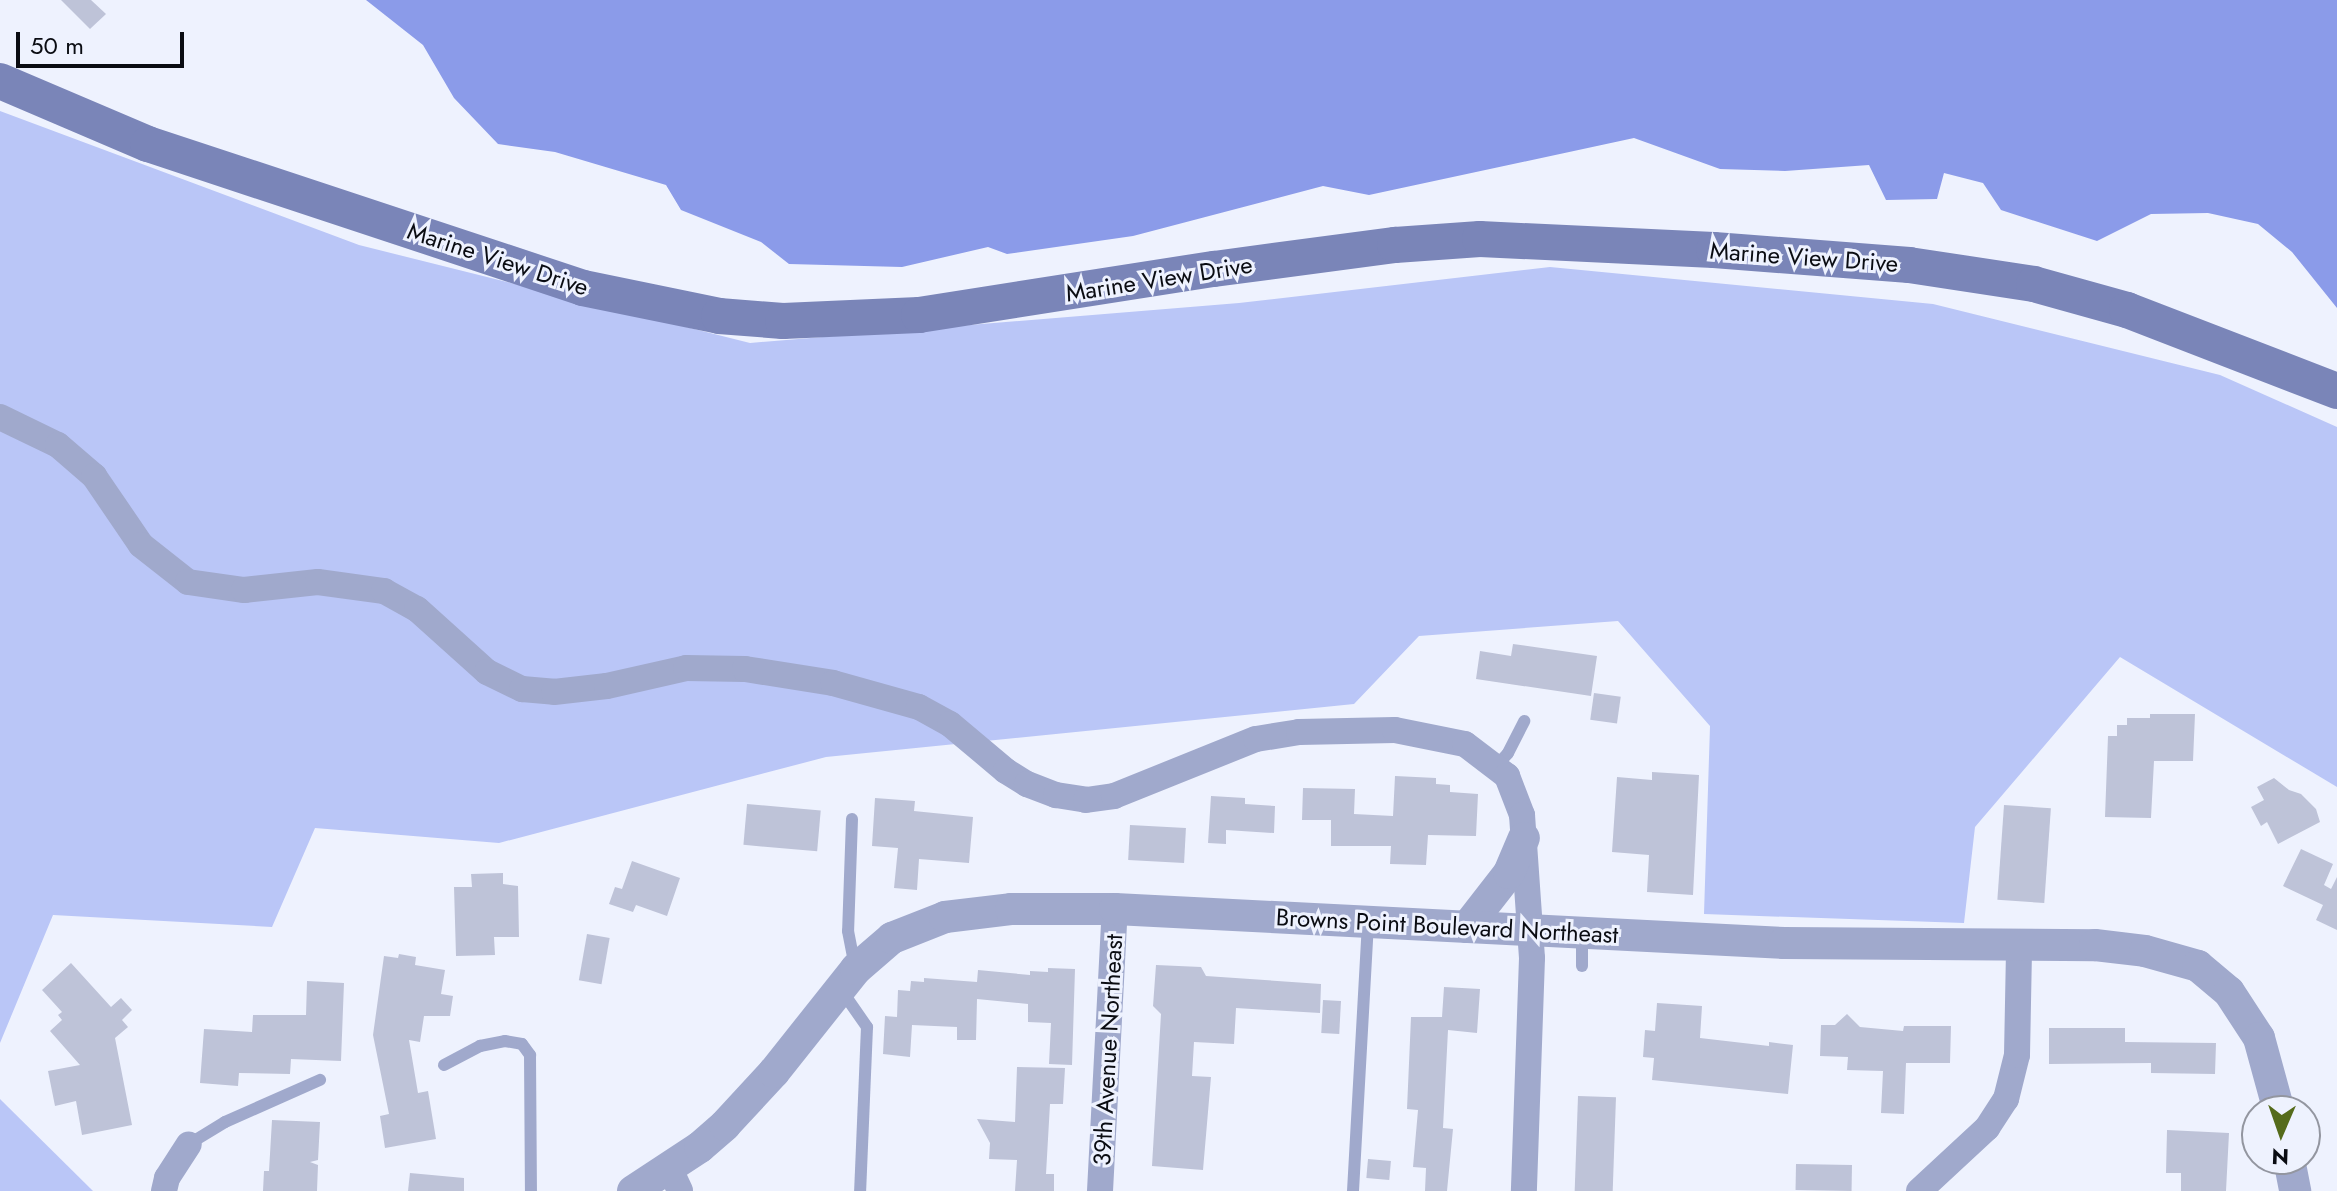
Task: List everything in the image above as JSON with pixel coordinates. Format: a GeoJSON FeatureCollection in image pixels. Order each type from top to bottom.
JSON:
{"type":"FeatureCollection","features":[{"type":"Feature","properties":{"kind":"main road","name":"Marine View Drive"},"geometry":{"type":"LineString","coordinates":[[5,77],[148,144],[568,283],[647,303],[719,316],[797,321],[919,315],[1395,245],[1511,241],[1909,265],[2034,284],[2127,310],[2337,391]]}},
{"type":"Feature","properties":{"kind":"street"},"geometry":{"type":"LineString","coordinates":[[0,417],[58,445],[94,476],[141,545],[188,582],[244,590],[318,582],[384,591],[417,609],[487,672],[522,689],[554,692],[607,686],[686,668],[745,669],[833,683],[919,707],[950,724],[1006,771],[1027,784],[1056,795],[1086,800],[1114,796],[1256,739],[1299,732],[1369,729],[1415,732],[1465,744],[1497,765],[1514,788],[1522,815],[1532,970],[1524,1191]]}},
{"type":"Feature","properties":{"kind":"street"},"geometry":{"type":"LineString","coordinates":[[1467,927],[1509,873],[1524,838]]}},
{"type":"Feature","properties":{"kind":"street","name":"Browns Point Boulevard Northeast"},"geometry":{"type":"LineString","coordinates":[[633,1191],[674,1179],[700,1147],[741,1108],[848,979],[892,938],[945,917],[1011,909],[1115,909],[1838,945],[2107,946],[2145,951],[2198,966],[2229,992],[2259,1038],[2275,1095]]}},
{"type":"Feature","properties":{"kind":"street","name":"39th Avenue Northeast"},"geometry":{"type":"LineString","coordinates":[[1100,1191],[1115,909]]}},
{"type":"Feature","properties":{"kind":"street"},"geometry":{"type":"LineString","coordinates":[[1919,1191],[1987,1128],[2006,1099],[2017,1055],[2019,946]]}},
{"type":"Feature","properties":{"kind":"street"},"geometry":{"type":"LineString","coordinates":[[164,1191],[167,1178],[189,1144]]}},
{"type":"Feature","properties":{"kind":"lane"},"geometry":{"type":"LineString","coordinates":[[1497,765],[1508,753],[1524,721]]}},
{"type":"Feature","properties":{"kind":"lane"},"geometry":{"type":"LineString","coordinates":[[852,819],[848,979],[867,1027],[860,1191]]}},
{"type":"Feature","properties":{"kind":"lane"},"geometry":{"type":"LineString","coordinates":[[1353,1191],[1368,924]]}},
{"type":"Feature","properties":{"kind":"lane"},"geometry":{"type":"LineString","coordinates":[[1582,932],[1582,966]]}},
{"type":"Feature","properties":{"kind":"lane"},"geometry":{"type":"LineString","coordinates":[[444,1065],[480,1046],[505,1041],[522,1044],[530,1055],[531,1191]]}},
{"type":"Feature","properties":{"kind":"lane"},"geometry":{"type":"LineString","coordinates":[[189,1144],[225,1122],[320,1080]]}},
{"type":"Feature","properties":{"kind":"shaded area"},"geometry":{"type":"Polygon","coordinates":[[[366,0],[2337,0],[2337,308],[2292,252],[2258,224],[2208,213],[2151,214],[2097,241],[2001,210],[1983,183],[1944,173],[1937,199],[1886,200],[1869,165],[1785,171],[1720,169],[1634,138],[1369,195],[1323,186],[1133,236],[1007,254],[988,247],[902,267],[789,264],[761,242],[681,210],[666,185],[555,152],[498,144],[454,98],[423,45],[366,0]]]}},
{"type":"Feature","properties":{"kind":"shaded area"},"geometry":{"type":"Polygon","coordinates":[[[0,111],[359,245],[750,343],[1239,303],[1550,267],[1933,304],[2220,375],[2337,427],[2337,787],[2120,657],[1975,827],[1964,923],[1704,914],[1710,726],[1618,621],[1419,636],[1354,704],[826,757],[499,843],[315,828],[272,927],[53,915],[0,1043],[0,111]]]}},
{"type":"Feature","properties":{"kind":"shaded area"},"geometry":{"type":"Polygon","coordinates":[[[0,1099],[93,1191],[0,1191],[0,1099]]]}},
{"type":"Feature","properties":{"kind":"building"},"geometry":{"type":"Polygon","coordinates":[[[61,0],[91,0],[106,14],[90,29],[61,0]]]}},
{"type":"Feature","properties":{"kind":"building"},"geometry":{"type":"Polygon","coordinates":[[[1513,644],[1597,656],[1591,696],[1476,679],[1480,651],[1511,656],[1513,644]]]}},
{"type":"Feature","properties":{"kind":"building"},"geometry":{"type":"Polygon","coordinates":[[[1594,693],[1621,697],[1617,723],[1590,720],[1594,693]]]}},
{"type":"Feature","properties":{"kind":"building"},"geometry":{"type":"Polygon","coordinates":[[[2150,714],[2195,714],[2193,761],[2154,761],[2151,818],[2105,817],[2108,736],[2117,736],[2117,725],[2127,725],[2127,718],[2150,718],[2150,714]]]}},
{"type":"Feature","properties":{"kind":"building"},"geometry":{"type":"Polygon","coordinates":[[[1652,772],[1699,775],[1693,895],[1647,892],[1649,855],[1612,852],[1617,777],[1652,780],[1652,772]]]}},
{"type":"Feature","properties":{"kind":"building"},"geometry":{"type":"Polygon","coordinates":[[[1395,776],[1436,778],[1436,784],[1450,785],[1450,792],[1478,794],[1476,836],[1428,835],[1426,865],[1390,864],[1391,846],[1331,846],[1331,820],[1302,820],[1303,788],[1355,789],[1354,814],[1393,816],[1395,776]]]}},
{"type":"Feature","properties":{"kind":"building"},"geometry":{"type":"Polygon","coordinates":[[[2274,778],[2289,790],[2301,794],[2316,809],[2320,822],[2278,844],[2267,822],[2261,826],[2251,807],[2264,800],[2257,787],[2274,778]]]}},
{"type":"Feature","properties":{"kind":"building"},"geometry":{"type":"Polygon","coordinates":[[[1211,796],[1245,798],[1245,804],[1275,806],[1274,833],[1226,830],[1226,844],[1208,843],[1211,796]]]}},
{"type":"Feature","properties":{"kind":"building"},"geometry":{"type":"Polygon","coordinates":[[[875,798],[915,801],[914,811],[973,817],[969,863],[919,859],[917,890],[894,888],[898,848],[872,846],[875,798]]]}},
{"type":"Feature","properties":{"kind":"building"},"geometry":{"type":"Polygon","coordinates":[[[747,804],[821,810],[817,851],[743,845],[747,804]]]}},
{"type":"Feature","properties":{"kind":"building"},"geometry":{"type":"Polygon","coordinates":[[[2004,805],[2051,808],[2044,903],[1997,900],[2004,805]]]}},
{"type":"Feature","properties":{"kind":"building"},"geometry":{"type":"Polygon","coordinates":[[[1130,825],[1186,828],[1184,863],[1128,860],[1130,825]]]}},
{"type":"Feature","properties":{"kind":"building"},"geometry":{"type":"Polygon","coordinates":[[[2301,849],[2333,864],[2324,885],[2331,889],[2337,877],[2337,930],[2316,920],[2323,905],[2283,886],[2301,849]]]}},
{"type":"Feature","properties":{"kind":"building"},"geometry":{"type":"Polygon","coordinates":[[[632,861],[680,878],[667,916],[636,905],[633,912],[609,904],[615,887],[622,889],[632,861]]]}},
{"type":"Feature","properties":{"kind":"building"},"geometry":{"type":"Polygon","coordinates":[[[503,873],[503,884],[518,886],[519,937],[494,937],[495,955],[456,956],[454,887],[472,887],[471,874],[503,873]]]}},
{"type":"Feature","properties":{"kind":"building"},"geometry":{"type":"Polygon","coordinates":[[[587,934],[610,938],[601,984],[579,980],[587,934]]]}},
{"type":"Feature","properties":{"kind":"building"},"geometry":{"type":"Polygon","coordinates":[[[399,954],[416,957],[415,965],[445,970],[441,994],[453,996],[450,1016],[424,1016],[420,1042],[409,1040],[418,1093],[428,1091],[436,1139],[385,1148],[380,1116],[389,1114],[373,1035],[384,956],[398,958],[399,954]]]}},
{"type":"Feature","properties":{"kind":"building"},"geometry":{"type":"Polygon","coordinates":[[[71,963],[111,1007],[121,998],[132,1010],[122,1020],[128,1027],[115,1038],[132,1125],[82,1135],[76,1101],[55,1106],[48,1071],[80,1065],[50,1031],[62,1020],[58,1015],[62,1012],[42,990],[71,963]]]}},
{"type":"Feature","properties":{"kind":"building"},"geometry":{"type":"Polygon","coordinates":[[[1156,965],[1201,967],[1206,976],[1321,984],[1320,1013],[1236,1008],[1234,1044],[1194,1042],[1192,1076],[1211,1077],[1203,1170],[1152,1166],[1161,1014],[1153,1006],[1156,965]]]}},
{"type":"Feature","properties":{"kind":"building"},"geometry":{"type":"Polygon","coordinates":[[[1048,968],[1075,969],[1072,1065],[1049,1064],[1051,1023],[1028,1022],[1028,1004],[977,999],[976,1040],[957,1040],[957,1027],[912,1025],[910,1057],[883,1054],[885,1016],[897,1017],[898,990],[910,991],[911,981],[924,982],[924,978],[977,982],[978,970],[1030,975],[1030,971],[1048,972],[1048,968]]]}},
{"type":"Feature","properties":{"kind":"building"},"geometry":{"type":"Polygon","coordinates":[[[307,981],[344,983],[341,1061],[291,1059],[290,1074],[239,1073],[238,1086],[200,1083],[204,1029],[252,1032],[253,1015],[306,1015],[307,981]]]}},
{"type":"Feature","properties":{"kind":"building"},"geometry":{"type":"Polygon","coordinates":[[[1444,987],[1480,989],[1477,1033],[1448,1030],[1443,1128],[1453,1129],[1447,1191],[1425,1191],[1426,1168],[1413,1167],[1418,1110],[1407,1109],[1411,1017],[1442,1017],[1444,987]]]}},
{"type":"Feature","properties":{"kind":"building"},"geometry":{"type":"Polygon","coordinates":[[[1323,1000],[1341,1001],[1339,1034],[1321,1033],[1323,1000]]]}},
{"type":"Feature","properties":{"kind":"building"},"geometry":{"type":"Polygon","coordinates":[[[1657,1003],[1702,1006],[1700,1038],[1769,1046],[1769,1042],[1793,1045],[1788,1094],[1652,1080],[1654,1058],[1643,1057],[1645,1030],[1655,1031],[1657,1003]]]}},
{"type":"Feature","properties":{"kind":"building"},"geometry":{"type":"Polygon","coordinates":[[[1847,1014],[1860,1027],[1903,1031],[1904,1026],[1951,1026],[1950,1063],[1906,1063],[1904,1114],[1881,1113],[1883,1071],[1847,1070],[1848,1057],[1820,1056],[1821,1025],[1835,1025],[1847,1014]]]}},
{"type":"Feature","properties":{"kind":"building"},"geometry":{"type":"Polygon","coordinates":[[[2049,1028],[2125,1028],[2125,1042],[2216,1043],[2215,1074],[2151,1073],[2151,1063],[2049,1064],[2049,1028]]]}},
{"type":"Feature","properties":{"kind":"building"},"geometry":{"type":"Polygon","coordinates":[[[1017,1067],[1065,1068],[1063,1104],[1050,1104],[1046,1174],[1054,1174],[1054,1191],[1015,1191],[1017,1160],[989,1159],[990,1143],[977,1119],[1015,1122],[1017,1067]]]}},
{"type":"Feature","properties":{"kind":"building"},"geometry":{"type":"Polygon","coordinates":[[[1578,1096],[1616,1097],[1613,1191],[1575,1191],[1578,1096]]]}},
{"type":"Feature","properties":{"kind":"building"},"geometry":{"type":"Polygon","coordinates":[[[272,1120],[320,1122],[318,1160],[310,1162],[318,1165],[317,1191],[263,1191],[264,1171],[269,1171],[272,1120]]]}},
{"type":"Feature","properties":{"kind":"building"},"geometry":{"type":"Polygon","coordinates":[[[2167,1130],[2229,1133],[2226,1191],[2181,1191],[2181,1173],[2166,1173],[2167,1130]]]}},
{"type":"Feature","properties":{"kind":"building"},"geometry":{"type":"Polygon","coordinates":[[[1368,1159],[1391,1161],[1389,1180],[1366,1178],[1368,1159]]]}},
{"type":"Feature","properties":{"kind":"building"},"geometry":{"type":"Polygon","coordinates":[[[1796,1164],[1852,1165],[1852,1191],[1796,1190],[1796,1164]]]}},
{"type":"Feature","properties":{"kind":"building"},"geometry":{"type":"Polygon","coordinates":[[[410,1173],[464,1178],[464,1191],[408,1191],[410,1173]]]}}]}
